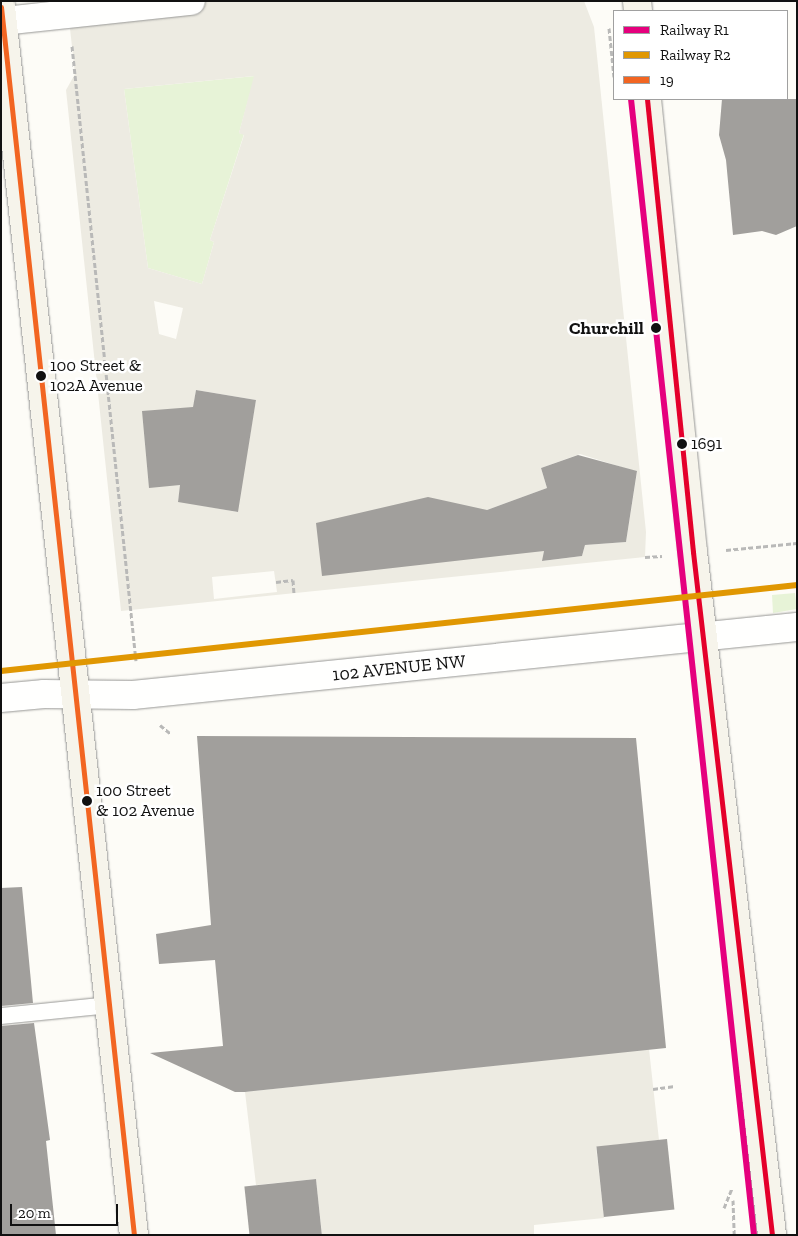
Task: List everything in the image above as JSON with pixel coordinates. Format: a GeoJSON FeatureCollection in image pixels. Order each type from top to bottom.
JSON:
{"type":"FeatureCollection","features":[{"type":"Feature","properties":{"kind":"main road"},"geometry":{"type":"LineString","coordinates":[[2,16],[134,1235]]}},
{"type":"Feature","properties":{"kind":"main road"},"geometry":{"type":"LineString","coordinates":[[647,100],[772,1234]]}},
{"type":"Feature","properties":{"kind":"street"},"geometry":{"type":"LineString","coordinates":[[2,16],[68,14],[191,1]]}},
{"type":"Feature","properties":{"kind":"street","name":"102 AVENUE NW"},"geometry":{"type":"LineString","coordinates":[[1,698],[76,693],[138,694],[705,638],[797,627]]}},
{"type":"Feature","properties":{"kind":"lane"},"geometry":{"type":"LineString","coordinates":[[1,1016],[109,1005]]}},
{"type":"Feature","properties":{"kind":"lane"},"geometry":{"type":"LineString","coordinates":[[764,1235],[772,1234]]}},
{"type":"Feature","properties":{"kind":"path"},"geometry":{"type":"LineString","coordinates":[[68,14],[140,711],[171,734]]}},
{"type":"Feature","properties":{"kind":"path"},"geometry":{"type":"LineString","coordinates":[[608,21],[613,68]]}},
{"type":"Feature","properties":{"kind":"path"},"geometry":{"type":"LineString","coordinates":[[276,582],[292,580],[294,594]]}},
{"type":"Feature","properties":{"kind":"path"},"geometry":{"type":"LineString","coordinates":[[654,1089],[675,1086]]}},
{"type":"Feature","properties":{"kind":"path"},"geometry":{"type":"LineString","coordinates":[[733,1186],[734,1235]]}},
{"type":"Feature","properties":{"kind":"green space"},"geometry":{"type":"Polygon","coordinates":[[[255,76],[239,133],[244,134],[210,240],[214,242],[202,284],[148,268],[124,89],[255,76]]]}},
{"type":"Feature","properties":{"kind":"green space"},"geometry":{"type":"Polygon","coordinates":[[[795,593],[797,609],[773,613],[772,595],[795,593]]]}},
{"type":"Feature","properties":{"kind":"shaded area"},"geometry":{"type":"Polygon","coordinates":[[[67,1],[584,1],[594,27],[646,532],[645,557],[121,611],[66,90],[75,74],[67,1]],[[254,76],[124,89],[148,268],[202,284],[214,242],[210,240],[244,135],[239,133],[254,76]],[[154,301],[159,334],[176,339],[183,308],[154,301]],[[196,390],[178,501],[237,512],[256,400],[196,390]],[[580,454],[541,468],[547,488],[487,510],[544,551],[543,561],[582,556],[585,545],[626,542],[637,472],[580,454]],[[274,571],[212,577],[214,599],[277,592],[274,571]]]}},
{"type":"Feature","properties":{"kind":"shaded area"},"geometry":{"type":"Polygon","coordinates":[[[649,1049],[659,1140],[596,1147],[604,1218],[534,1225],[534,1235],[322,1235],[316,1179],[256,1185],[245,1092],[649,1049]]]}},
{"type":"Feature","properties":{"kind":"building"},"geometry":{"type":"Polygon","coordinates":[[[797,99],[797,226],[776,235],[762,231],[733,235],[726,160],[719,135],[722,100],[797,99]]]}},
{"type":"Feature","properties":{"kind":"building"},"geometry":{"type":"Polygon","coordinates":[[[196,390],[256,400],[238,512],[178,502],[180,485],[149,488],[142,411],[193,407],[196,390]]]}},
{"type":"Feature","properties":{"kind":"building"},"geometry":{"type":"Polygon","coordinates":[[[578,455],[637,471],[626,542],[585,545],[582,556],[542,561],[544,551],[322,576],[316,523],[428,497],[487,510],[547,488],[541,468],[578,455]]]}},
{"type":"Feature","properties":{"kind":"building"},"geometry":{"type":"Polygon","coordinates":[[[197,736],[636,738],[666,1048],[245,1092],[235,1092],[150,1053],[223,1046],[215,960],[159,964],[156,934],[211,925],[197,736]]]}},
{"type":"Feature","properties":{"kind":"building"},"geometry":{"type":"Polygon","coordinates":[[[22,887],[33,1003],[1,1006],[1,888],[22,887]]]}},
{"type":"Feature","properties":{"kind":"building"},"geometry":{"type":"Polygon","coordinates":[[[34,1023],[50,1140],[46,1141],[56,1235],[1,1235],[1,1026],[34,1023]]]}},
{"type":"Feature","properties":{"kind":"building"},"geometry":{"type":"Polygon","coordinates":[[[667,1139],[674,1210],[604,1217],[596,1146],[667,1139]]]}},
{"type":"Feature","properties":{"kind":"building"},"geometry":{"type":"Polygon","coordinates":[[[316,1179],[322,1235],[249,1235],[244,1187],[316,1179]]]}},
{"type":"Feature","properties":{"kind":"rail line","name":"R1"},"geometry":{"type":"LineString","coordinates":[[631,100],[754,1235]]}},
{"type":"Feature","properties":{"kind":"rail line","name":"R2"},"geometry":{"type":"LineString","coordinates":[[1,671],[797,585]]}},
{"type":"Feature","properties":{"kind":"transit line","name":"19"},"geometry":{"type":"LineString","coordinates":[[1,7],[134,1235]]}},
{"type":"Feature","properties":{"kind":"transit line"},"geometry":{"type":"LineString","coordinates":[[647,100],[693,552],[772,1235]]}},
{"type":"Feature","properties":{"kind":"place","name":"Churchill"},"geometry":{"type":"Point","coordinates":[656,328]}},
{"type":"Feature","properties":{"kind":"place","name":"100 Street & 102A Avenue"},"geometry":{"type":"Point","coordinates":[41,376]}},
{"type":"Feature","properties":{"kind":"place","name":"1691"},"geometry":{"type":"Point","coordinates":[682,444]}},
{"type":"Feature","properties":{"kind":"place","name":"100 Street & 102 Avenue"},"geometry":{"type":"Point","coordinates":[87,801]}}]}
